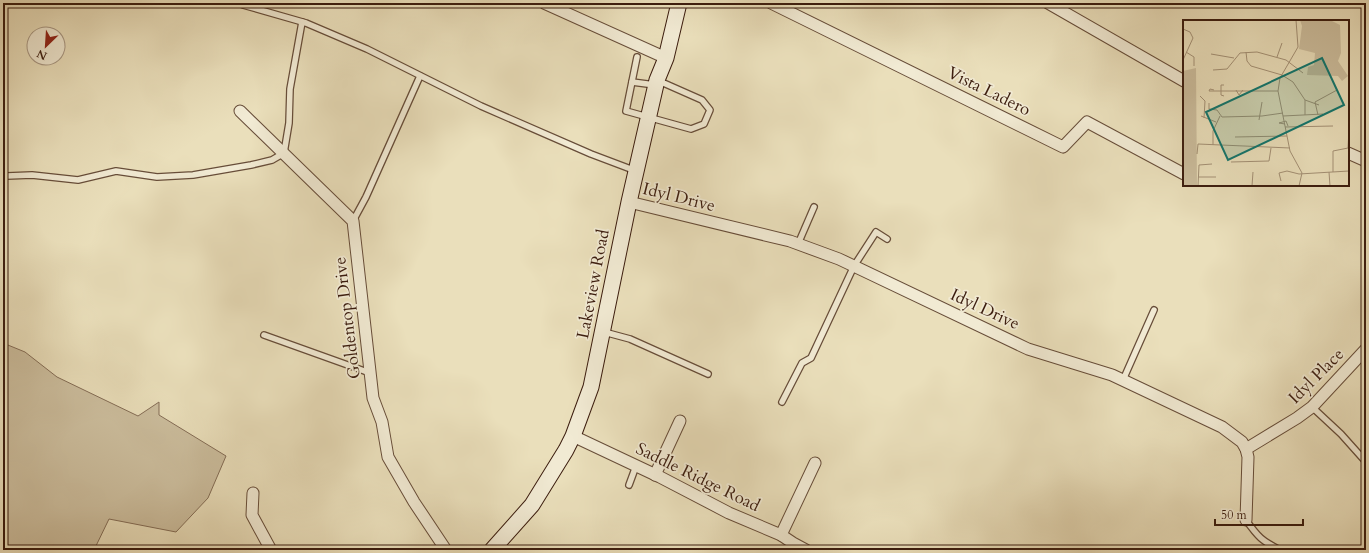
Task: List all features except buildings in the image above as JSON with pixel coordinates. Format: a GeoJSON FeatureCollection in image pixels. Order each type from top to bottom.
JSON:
{"type":"FeatureCollection","features":[{"type":"Feature","properties":{"kind":"street"},"geometry":{"type":"LineString","coordinates":[[544,3],[666,58]]}},
{"type":"Feature","properties":{"kind":"street","name":"Lakeview Road"},"geometry":{"type":"LineString","coordinates":[[492,550],[532,505],[566,450],[573,436],[591,387],[629,202],[656,82],[666,58],[679,3]]}},
{"type":"Feature","properties":{"kind":"street","name":"Vista Ladero"},"geometry":{"type":"LineString","coordinates":[[771,3],[1063,147],[1087,122],[1183,173]]}},
{"type":"Feature","properties":{"kind":"street"},"geometry":{"type":"LineString","coordinates":[[1048,3],[1183,80]]}},
{"type":"Feature","properties":{"kind":"street"},"geometry":{"type":"LineString","coordinates":[[240,111],[353,221]]}},
{"type":"Feature","properties":{"kind":"street"},"geometry":{"type":"LineString","coordinates":[[1349,153],[1366,161]]}},
{"type":"Feature","properties":{"kind":"street","name":"Idyl Drive"},"geometry":{"type":"LineString","coordinates":[[629,202],[798,244],[839,259],[1028,349],[1112,375],[1123,380],[1222,427],[1236,437],[1246,449]]}},
{"type":"Feature","properties":{"kind":"street","name":"Goldentop Drive"},"geometry":{"type":"LineString","coordinates":[[353,221],[373,398],[382,422],[388,457],[414,502],[446,550]]}},
{"type":"Feature","properties":{"kind":"street","name":"Idyl Place"},"geometry":{"type":"LineString","coordinates":[[1246,449],[1297,418],[1312,407],[1366,349]]}},
{"type":"Feature","properties":{"kind":"street"},"geometry":{"type":"LineString","coordinates":[[655,475],[680,421]]}},
{"type":"Feature","properties":{"kind":"street","name":"Saddle Ridge Road"},"geometry":{"type":"LineString","coordinates":[[573,436],[655,475],[729,513],[781,535],[801,549]]}},
{"type":"Feature","properties":{"kind":"street"},"geometry":{"type":"LineString","coordinates":[[1246,449],[1249,466],[1246,520]]}},
{"type":"Feature","properties":{"kind":"street"},"geometry":{"type":"LineString","coordinates":[[781,535],[815,464]]}},
{"type":"Feature","properties":{"kind":"street"},"geometry":{"type":"LineString","coordinates":[[253,492],[252,515],[271,550]]}},
{"type":"Feature","properties":{"kind":"lane"},"geometry":{"type":"LineString","coordinates":[[243,5],[302,22],[367,49],[481,106],[591,154],[636,171]]}},
{"type":"Feature","properties":{"kind":"lane"},"geometry":{"type":"LineString","coordinates":[[7,176],[32,175],[78,180],[116,172],[157,177],[193,175],[272,160],[284,153],[289,123],[290,89],[302,22]]}},
{"type":"Feature","properties":{"kind":"lane"},"geometry":{"type":"LineString","coordinates":[[632,82],[656,82],[702,100],[710,110],[704,124],[691,128],[626,111],[637,57]]}},
{"type":"Feature","properties":{"kind":"lane"},"geometry":{"type":"LineString","coordinates":[[353,221],[366,197],[420,76]]}},
{"type":"Feature","properties":{"kind":"lane"},"geometry":{"type":"LineString","coordinates":[[798,244],[814,207]]}},
{"type":"Feature","properties":{"kind":"lane"},"geometry":{"type":"LineString","coordinates":[[782,402],[802,363],[811,358],[854,266],[876,232],[887,239]]}},
{"type":"Feature","properties":{"kind":"lane"},"geometry":{"type":"LineString","coordinates":[[1123,380],[1154,310]]}},
{"type":"Feature","properties":{"kind":"lane"},"geometry":{"type":"LineString","coordinates":[[603,332],[630,338],[708,374]]}},
{"type":"Feature","properties":{"kind":"lane"},"geometry":{"type":"LineString","coordinates":[[264,335],[371,374]]}},
{"type":"Feature","properties":{"kind":"lane"},"geometry":{"type":"LineString","coordinates":[[1312,407],[1341,434],[1366,462]]}},
{"type":"Feature","properties":{"kind":"lane"},"geometry":{"type":"LineString","coordinates":[[629,485],[636,466]]}},
{"type":"Feature","properties":{"kind":"lane"},"geometry":{"type":"LineString","coordinates":[[1246,520],[1258,537],[1267,544],[1280,550]]}},
{"type":"Feature","properties":{"kind":"shaded area"},"geometry":{"type":"Polygon","coordinates":[[[3,343],[25,352],[57,377],[138,416],[159,402],[159,415],[226,456],[208,498],[176,532],[109,519],[94,550],[3,550],[3,343]]]}}]}
